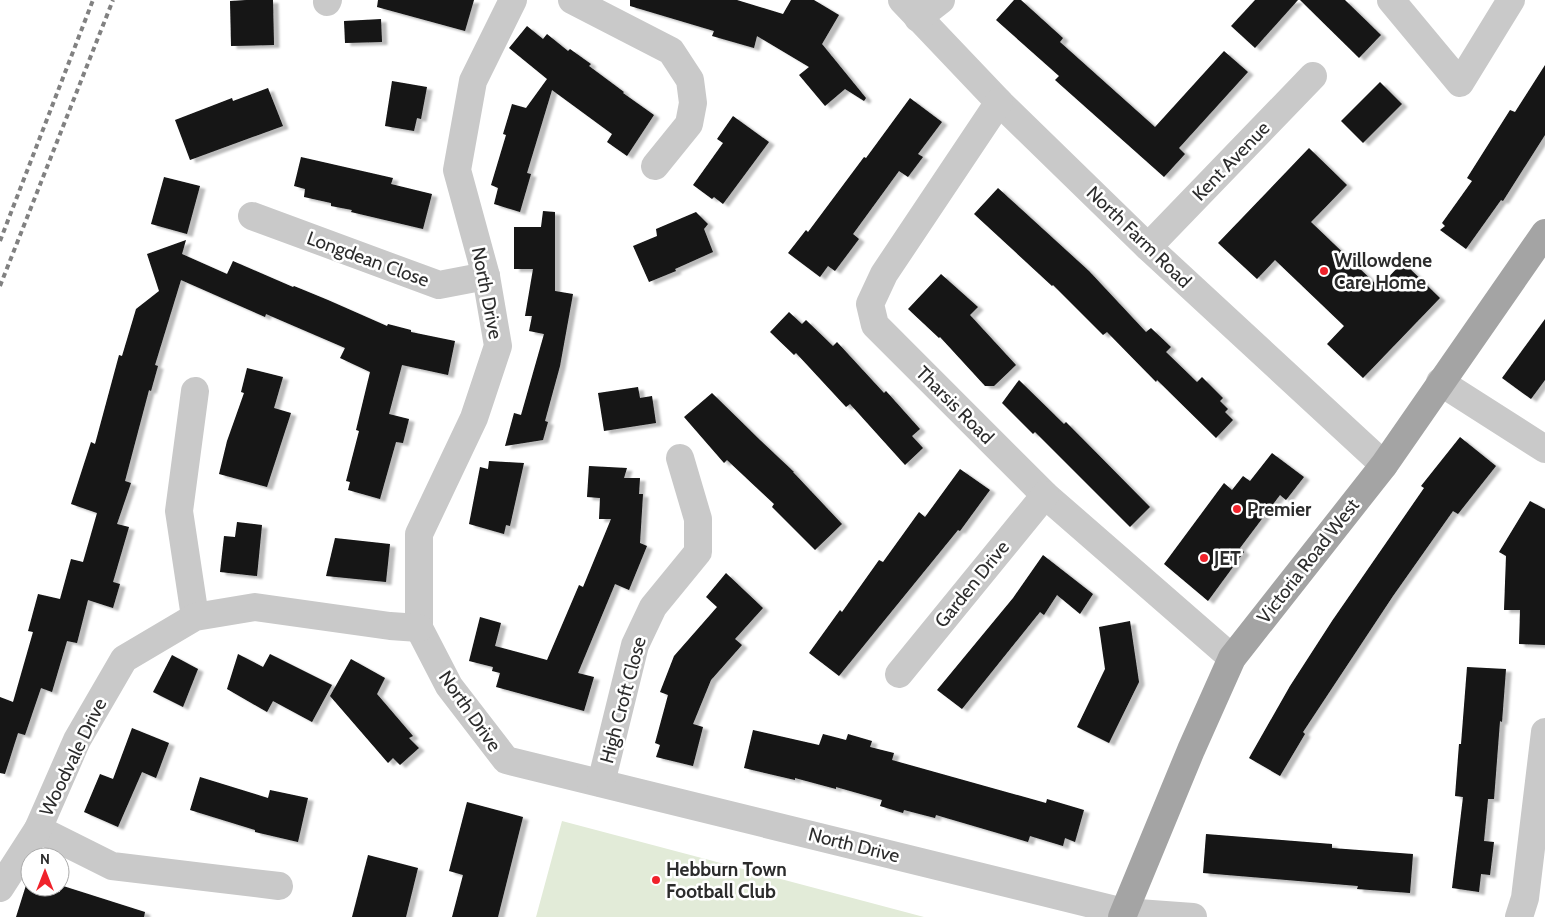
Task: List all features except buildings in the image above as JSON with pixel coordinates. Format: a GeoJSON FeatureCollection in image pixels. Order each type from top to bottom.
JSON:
{"type":"FeatureCollection","features":[{"type":"Feature","properties":{"kind":"main road","name":"Victoria Road West"},"geometry":{"type":"LineString","coordinates":[[1123,914],[1191,750],[1232,658],[1384,466],[1440,382],[1545,233]]}},
{"type":"Feature","properties":{"kind":"street","name":"North Drive"},"geometry":{"type":"LineString","coordinates":[[513,0],[473,81],[457,170],[486,276],[498,346],[474,418],[419,534],[419,628],[449,686],[506,760],[1123,914],[1193,917]]}},
{"type":"Feature","properties":{"kind":"street"},"geometry":{"type":"LineString","coordinates":[[572,0],[671,51],[690,80],[692,103],[689,124],[655,166]]}},
{"type":"Feature","properties":{"kind":"street"},"geometry":{"type":"LineString","coordinates":[[910,9],[940,0]]}},
{"type":"Feature","properties":{"kind":"street"},"geometry":{"type":"LineString","coordinates":[[1391,0],[1460,83],[1511,0]]}},
{"type":"Feature","properties":{"kind":"street","name":"North Farm Road"},"geometry":{"type":"LineString","coordinates":[[910,9],[999,102],[1148,247],[1384,466]]}},
{"type":"Feature","properties":{"kind":"street","name":"Kent Avenue"},"geometry":{"type":"LineString","coordinates":[[1148,247],[1313,76]]}},
{"type":"Feature","properties":{"kind":"street","name":"Tharsis Road"},"geometry":{"type":"LineString","coordinates":[[999,102],[884,274],[870,304],[875,325],[1045,495],[1232,658]]}},
{"type":"Feature","properties":{"kind":"street","name":"Longdean Close"},"geometry":{"type":"LineString","coordinates":[[252,216],[439,285],[486,276]]}},
{"type":"Feature","properties":{"kind":"street"},"geometry":{"type":"LineString","coordinates":[[1440,382],[1545,449]]}},
{"type":"Feature","properties":{"kind":"street"},"geometry":{"type":"LineString","coordinates":[[195,391],[179,511],[195,617]]}},
{"type":"Feature","properties":{"kind":"street","name":"High Croft Close"},"geometry":{"type":"LineString","coordinates":[[601,783],[635,645],[653,607],[698,552],[698,519],[680,458]]}},
{"type":"Feature","properties":{"kind":"street","name":"Garden Drive"},"geometry":{"type":"LineString","coordinates":[[899,674],[1045,495]]}},
{"type":"Feature","properties":{"kind":"street","name":"Woodvale Drive"},"geometry":{"type":"LineString","coordinates":[[0,888],[38,829],[76,740],[124,659],[195,617],[255,607],[381,625],[419,628]]}},
{"type":"Feature","properties":{"kind":"street"},"geometry":{"type":"LineString","coordinates":[[1520,917],[1525,898],[1545,732]]}},
{"type":"Feature","properties":{"kind":"street"},"geometry":{"type":"LineString","coordinates":[[38,829],[112,866],[279,886]]}},
{"type":"Feature","properties":{"kind":"green space","name":"Hebburn Town Football Club"},"geometry":{"type":"Polygon","coordinates":[[[562,821],[924,917],[536,917],[562,821]]]}},
{"type":"Feature","properties":{"kind":"railway"},"geometry":{"type":"LineString","coordinates":[[0,241],[93,0]]}},
{"type":"Feature","properties":{"kind":"railway"},"geometry":{"type":"LineString","coordinates":[[0,286],[113,0]]}},
{"type":"Feature","properties":{"kind":"place","name":"Willowdene Care Home"},"geometry":{"type":"Point","coordinates":[1324,271]}},
{"type":"Feature","properties":{"kind":"place","name":"Premier"},"geometry":{"type":"Point","coordinates":[1237,509]}},
{"type":"Feature","properties":{"kind":"place","name":"JET"},"geometry":{"type":"Point","coordinates":[1204,558]}},
{"type":"Feature","properties":{"kind":"place","name":"Hebburn Town Football Club"},"geometry":{"type":"Point","coordinates":[656,880]}}]}
